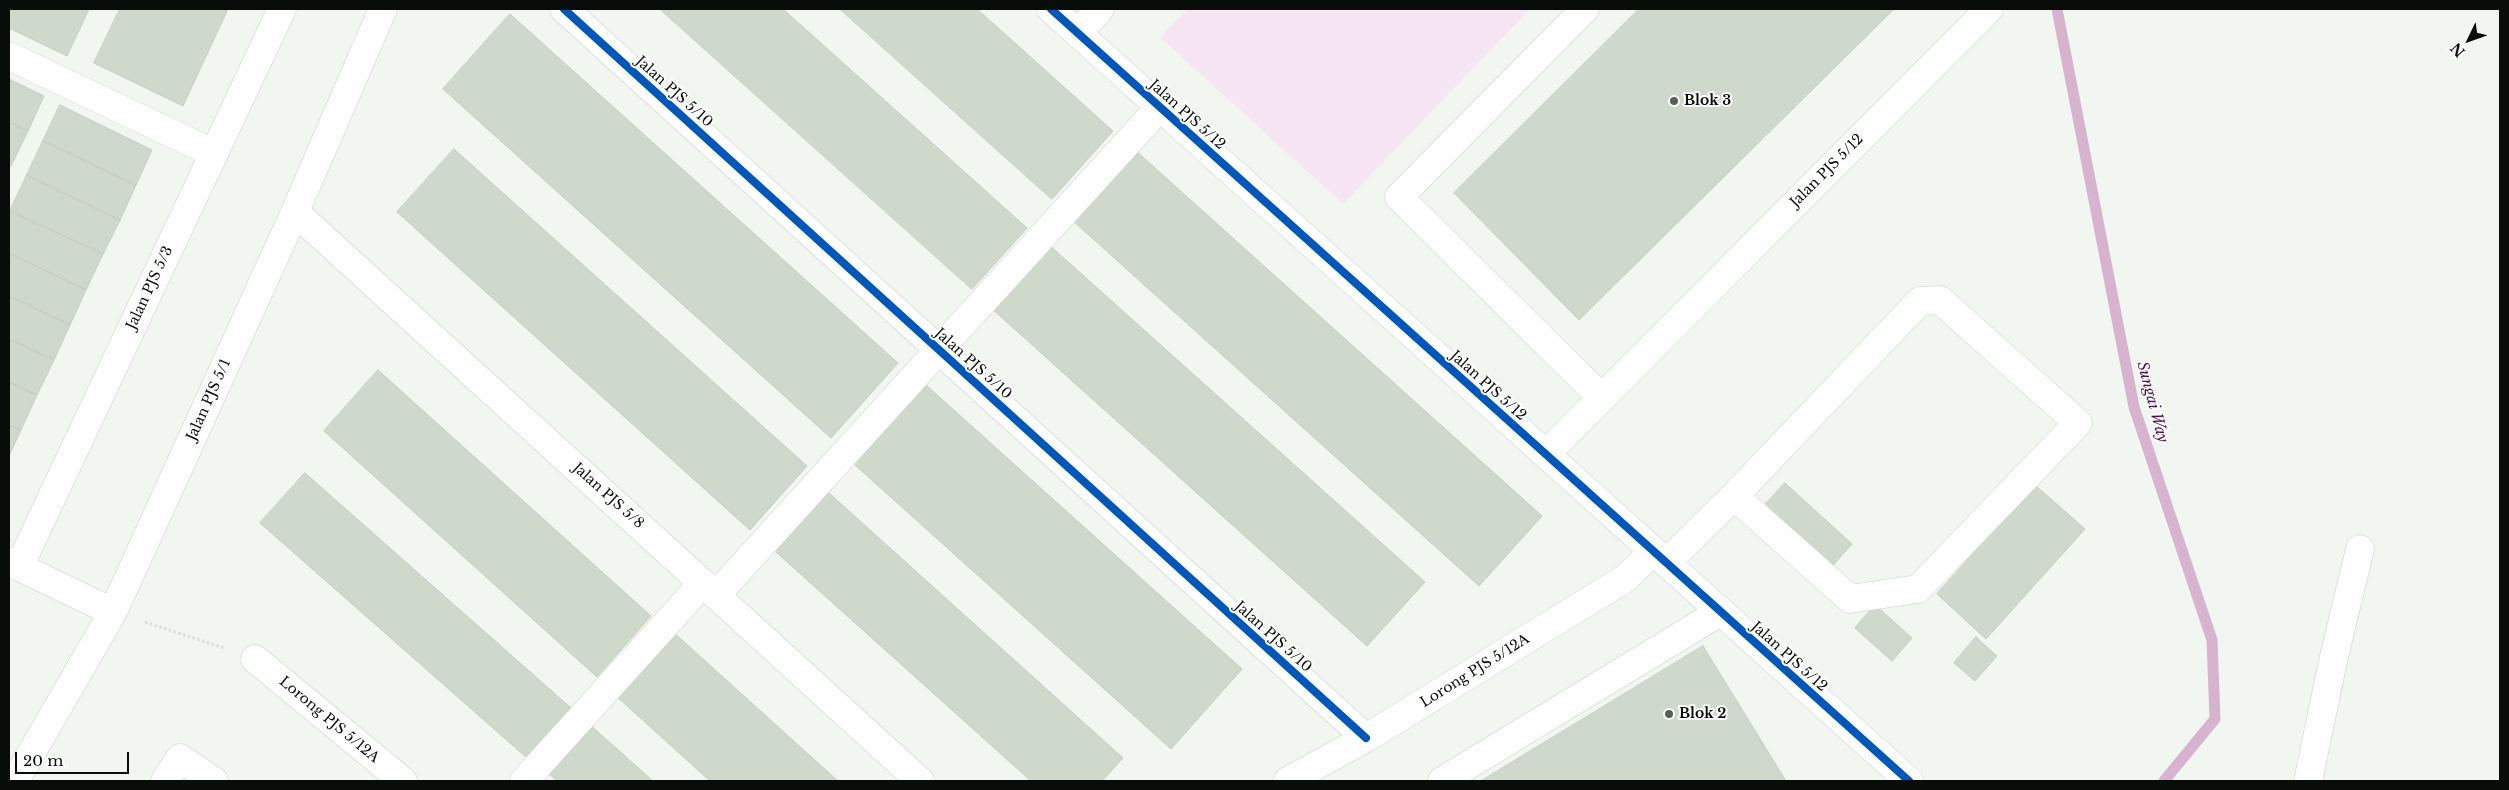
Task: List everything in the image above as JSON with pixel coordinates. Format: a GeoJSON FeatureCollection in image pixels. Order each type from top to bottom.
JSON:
{"type":"FeatureCollection","features":[{"type":"Feature","properties":{"kind":"street","name":"Jalan PJS 5/3"},"geometry":{"type":"LineString","coordinates":[[14,565],[282,9]]}},
{"type":"Feature","properties":{"kind":"street","name":"Jalan PJS 5/1"},"geometry":{"type":"LineString","coordinates":[[16,781],[114,612],[295,212],[383,9]]}},
{"type":"Feature","properties":{"kind":"street","name":"Jalan PJS 5/10"},"geometry":{"type":"LineString","coordinates":[[564,9],[1366,738]]}},
{"type":"Feature","properties":{"kind":"street","name":"Jalan PJS 5/12"},"geometry":{"type":"LineString","coordinates":[[1051,9],[1908,781]]}},
{"type":"Feature","properties":{"kind":"street"},"geometry":{"type":"LineString","coordinates":[[1078,33],[1100,9]]}},
{"type":"Feature","properties":{"kind":"street"},"geometry":{"type":"LineString","coordinates":[[1585,9],[1399,197],[1602,398]]}},
{"type":"Feature","properties":{"kind":"street","name":"Jalan PJS 5/12"},"geometry":{"type":"LineString","coordinates":[[1546,454],[1989,9]]}},
{"type":"Feature","properties":{"kind":"street"},"geometry":{"type":"LineString","coordinates":[[9,56],[213,153]]}},
{"type":"Feature","properties":{"kind":"street"},"geometry":{"type":"LineString","coordinates":[[524,781],[939,350],[1160,107]]}},
{"type":"Feature","properties":{"kind":"street","name":"Jalan PJS 5/8"},"geometry":{"type":"LineString","coordinates":[[295,212],[920,781]]}},
{"type":"Feature","properties":{"kind":"street","name":"Lorong PJS 5/12A"},"geometry":{"type":"LineString","coordinates":[[1288,781],[1366,738],[1660,557],[1734,496],[1920,301],[1940,300],[2078,423],[1918,589],[1850,599],[1734,496]]}},
{"type":"Feature","properties":{"kind":"street"},"geometry":{"type":"LineString","coordinates":[[2308,781],[2333,661],[2360,549]]}},
{"type":"Feature","properties":{"kind":"street"},"geometry":{"type":"LineString","coordinates":[[14,565],[114,612]]}},
{"type":"Feature","properties":{"kind":"street"},"geometry":{"type":"LineString","coordinates":[[1442,781],[1720,612]]}},
{"type":"Feature","properties":{"kind":"street","name":"Lorong PJS 5/12A"},"geometry":{"type":"LineString","coordinates":[[256,659],[403,781]]}},
{"type":"Feature","properties":{"kind":"street"},"geometry":{"type":"LineString","coordinates":[[166,781],[180,758],[214,781]]}},
{"type":"Feature","properties":{"kind":"path"},"geometry":{"type":"LineString","coordinates":[[114,612],[256,659]]}},
{"type":"Feature","properties":{"kind":"shaded area"},"geometry":{"type":"Polygon","coordinates":[[[1188,9],[1530,9],[1343,204],[1160,37],[1188,9]]]}},
{"type":"Feature","properties":{"kind":"building"},"geometry":{"type":"Polygon","coordinates":[[[9,9],[89,9],[67,56],[9,28],[9,9]]]}},
{"type":"Feature","properties":{"kind":"building"},"geometry":{"type":"Polygon","coordinates":[[[120,9],[228,9],[183,106],[94,63],[120,9]]]}},
{"type":"Feature","properties":{"kind":"building"},"geometry":{"type":"Polygon","coordinates":[[[660,9],[783,9],[1027,228],[972,289],[660,9]]]}},
{"type":"Feature","properties":{"kind":"building"},"geometry":{"type":"Polygon","coordinates":[[[840,9],[977,9],[1113,131],[1052,199],[840,9]]]}},
{"type":"Feature","properties":{"kind":"building","name":"Blok 3"},"geometry":{"type":"Polygon","coordinates":[[[1639,9],[1894,9],[1579,320],[1454,193],[1639,9]]]}},
{"type":"Feature","properties":{"kind":"building"},"geometry":{"type":"Polygon","coordinates":[[[510,14],[898,363],[831,438],[443,89],[510,14]]]}},
{"type":"Feature","properties":{"kind":"building"},"geometry":{"type":"Polygon","coordinates":[[[9,79],[44,96],[28,131],[9,122],[9,79]]]}},
{"type":"Feature","properties":{"kind":"building"},"geometry":{"type":"Polygon","coordinates":[[[60,105],[152,150],[136,185],[43,141],[60,105]]]}},
{"type":"Feature","properties":{"kind":"building"},"geometry":{"type":"Polygon","coordinates":[[[9,122],[28,131],[11,166],[9,165],[9,122]]]}},
{"type":"Feature","properties":{"kind":"building"},"geometry":{"type":"Polygon","coordinates":[[[43,141],[136,185],[120,220],[27,175],[43,141]]]}},
{"type":"Feature","properties":{"kind":"building"},"geometry":{"type":"Polygon","coordinates":[[[454,149],[807,466],[750,530],[397,212],[454,149]]]}},
{"type":"Feature","properties":{"kind":"building"},"geometry":{"type":"Polygon","coordinates":[[[1135,150],[1542,516],[1479,586],[1072,220],[1135,150]]]}},
{"type":"Feature","properties":{"kind":"building"},"geometry":{"type":"Polygon","coordinates":[[[27,175],[120,220],[103,254],[10,211],[27,175]]]}},
{"type":"Feature","properties":{"kind":"building"},"geometry":{"type":"Polygon","coordinates":[[[10,211],[103,254],[86,290],[9,253],[10,211]]]}},
{"type":"Feature","properties":{"kind":"building"},"geometry":{"type":"Polygon","coordinates":[[[1047,243],[1425,582],[1367,646],[990,307],[1047,243]]]}},
{"type":"Feature","properties":{"kind":"building"},"geometry":{"type":"Polygon","coordinates":[[[9,253],[86,290],[70,325],[9,296],[9,253]]]}},
{"type":"Feature","properties":{"kind":"building"},"geometry":{"type":"Polygon","coordinates":[[[9,296],[70,325],[54,360],[9,339],[9,296]]]}},
{"type":"Feature","properties":{"kind":"building"},"geometry":{"type":"Polygon","coordinates":[[[9,339],[54,360],[37,395],[9,382],[9,339]]]}},
{"type":"Feature","properties":{"kind":"building"},"geometry":{"type":"Polygon","coordinates":[[[378,370],[651,616],[597,677],[324,431],[378,370]]]}},
{"type":"Feature","properties":{"kind":"building"},"geometry":{"type":"Polygon","coordinates":[[[9,382],[37,395],[21,430],[9,425],[9,382]]]}},
{"type":"Feature","properties":{"kind":"building"},"geometry":{"type":"Polygon","coordinates":[[[926,385],[1242,669],[1171,749],[855,465],[926,385]]]}},
{"type":"Feature","properties":{"kind":"building"},"geometry":{"type":"Polygon","coordinates":[[[9,425],[21,430],[9,456],[9,425]]]}},
{"type":"Feature","properties":{"kind":"building"},"geometry":{"type":"Polygon","coordinates":[[[305,473],[571,708],[527,758],[260,523],[305,473]]]}},
{"type":"Feature","properties":{"kind":"building"},"geometry":{"type":"Polygon","coordinates":[[[1785,483],[1852,544],[1828,571],[1760,510],[1785,483]]]}},
{"type":"Feature","properties":{"kind":"building"},"geometry":{"type":"Polygon","coordinates":[[[2035,485],[2085,529],[1986,639],[1937,594],[2035,485]]]}},
{"type":"Feature","properties":{"kind":"building"},"geometry":{"type":"Polygon","coordinates":[[[829,493],[1123,758],[1102,781],[1031,781],[776,552],[829,493]]]}},
{"type":"Feature","properties":{"kind":"building"},"geometry":{"type":"Polygon","coordinates":[[[1875,605],[1912,638],[1892,661],[1855,628],[1875,605]]]}},
{"type":"Feature","properties":{"kind":"building"},"geometry":{"type":"Polygon","coordinates":[[[672,631],[838,781],[710,781],[615,695],[672,631]]]}},
{"type":"Feature","properties":{"kind":"building"},"geometry":{"type":"Polygon","coordinates":[[[1976,637],[1997,656],[1975,681],[1954,663],[1976,637]]]}},
{"type":"Feature","properties":{"kind":"building","name":"Blok 2"},"geometry":{"type":"Polygon","coordinates":[[[1703,646],[1786,781],[1481,781],[1703,646]]]}},
{"type":"Feature","properties":{"kind":"building"},"geometry":{"type":"Polygon","coordinates":[[[589,724],[653,781],[557,781],[547,772],[589,724]]]}},
{"type":"Feature","properties":{"kind":"waterway","name":"Sungai Way"},"geometry":{"type":"LineString","coordinates":[[2057,9],[2134,407],[2212,640],[2215,719],[2164,781]]}},
{"type":"Feature","properties":{"kind":"cycle path"},"geometry":{"type":"LineString","coordinates":[[564,9],[1366,738]]}},
{"type":"Feature","properties":{"kind":"cycle path"},"geometry":{"type":"LineString","coordinates":[[1051,9],[1909,781]]}},
{"type":"Feature","properties":{"kind":"place","name":"Blok 3"},"geometry":{"type":"Point","coordinates":[1674,101]}},
{"type":"Feature","properties":{"kind":"place","name":"Blok 2"},"geometry":{"type":"Point","coordinates":[1669,714]}}]}
